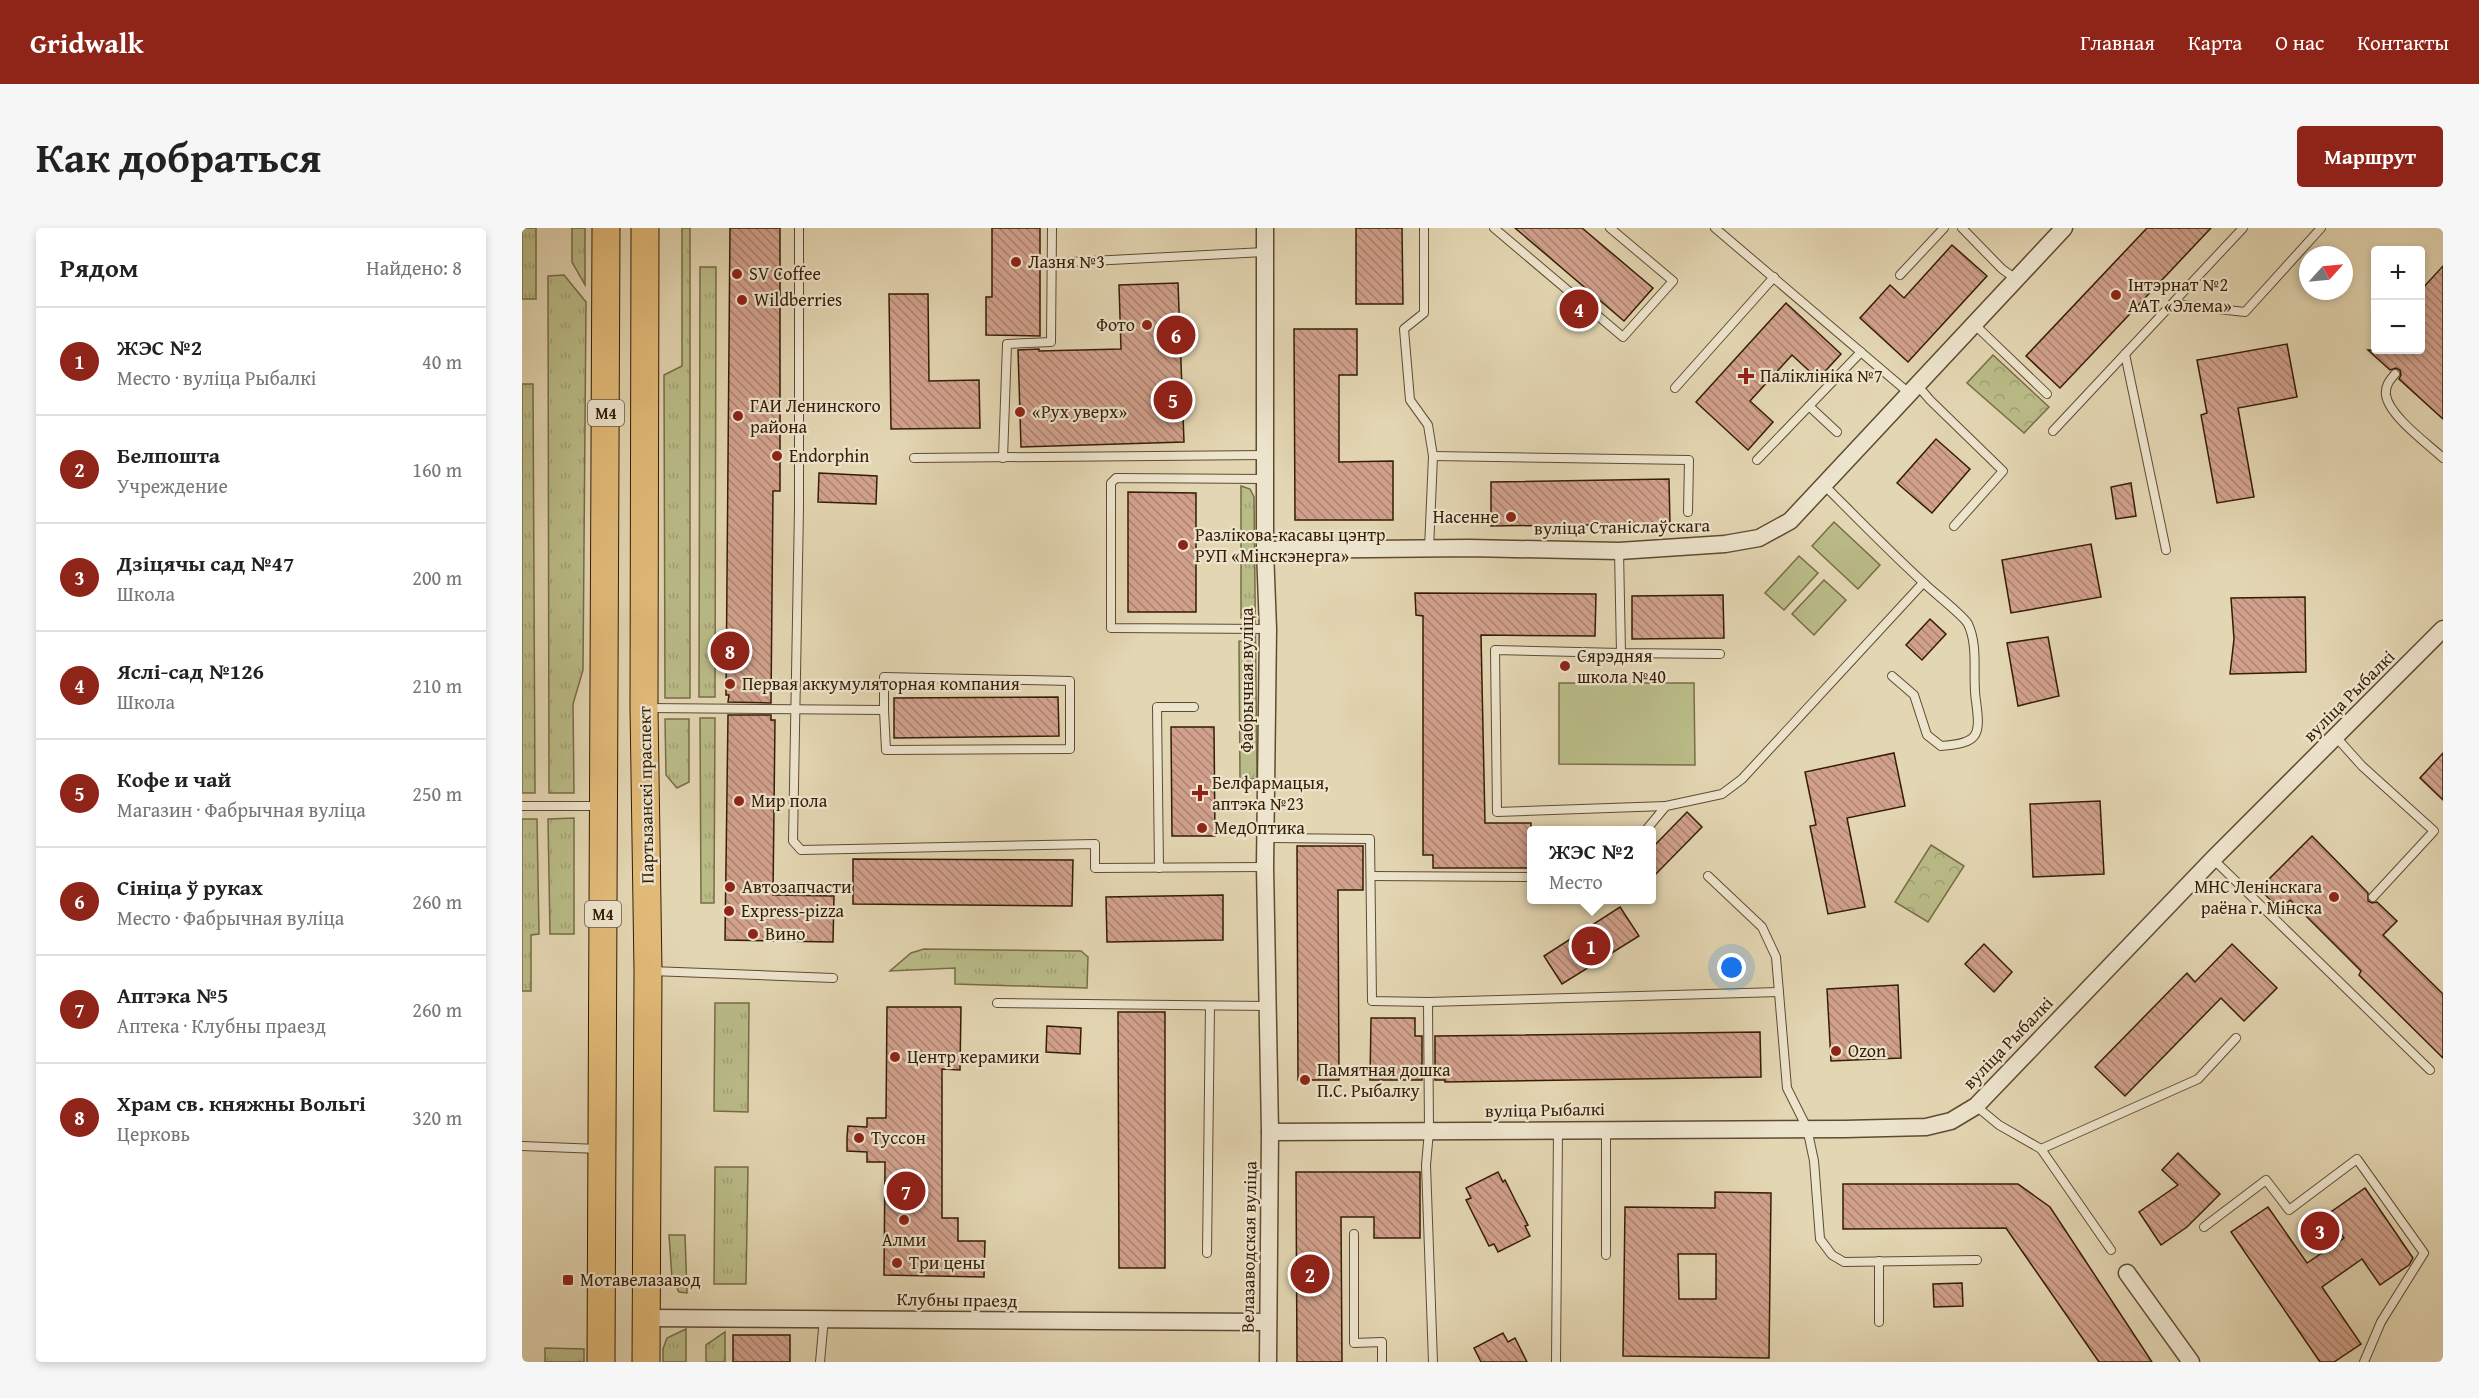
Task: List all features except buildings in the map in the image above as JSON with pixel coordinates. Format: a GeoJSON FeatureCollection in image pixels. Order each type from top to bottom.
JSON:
{"type":"FeatureCollection","features":[{"type":"Feature","properties":{"kind":"main road","name":"М4"},"geometry":{"type":"LineString","coordinates":[[601,1362],[606,228]]}},
{"type":"Feature","properties":{"kind":"main road","name":"Партызанскі праспект"},"geometry":{"type":"LineString","coordinates":[[645,228],[644,708],[648,971],[646,1362]]}},
{"type":"Feature","properties":{"kind":"main road"},"geometry":{"type":"LineString","coordinates":[[605,597],[613,610],[625,617],[633,614],[644,601]]}},
{"type":"Feature","properties":{"kind":"main road"},"geometry":{"type":"LineString","coordinates":[[601,1317],[646,1317]]}},
{"type":"Feature","properties":{"kind":"street","name":"Фабрычная вуліца"},"geometry":{"type":"LineString","coordinates":[[1265,228],[1265,550],[1268,629],[1265,867],[1270,1132]]}},
{"type":"Feature","properties":{"kind":"street","name":"вуліца Станіслаўскага"},"geometry":{"type":"LineString","coordinates":[[1265,550],[1619,550],[1725,544],[1759,538],[1790,521],[2064,228]]}},
{"type":"Feature","properties":{"kind":"street","name":"вуліца Рыбалкі"},"geometry":{"type":"LineString","coordinates":[[1270,1132],[1926,1127],[1951,1121],[1976,1106],[2213,858],[2443,629]]}},
{"type":"Feature","properties":{"kind":"street","name":"Велазаводская вуліца"},"geometry":{"type":"LineString","coordinates":[[1268,1362],[1270,1132]]}},
{"type":"Feature","properties":{"kind":"street"},"geometry":{"type":"LineString","coordinates":[[2127,1273],[2191,1362]]}},
{"type":"Feature","properties":{"kind":"street","name":"Клубны праезд"},"geometry":{"type":"LineString","coordinates":[[646,1317],[1268,1323]]}},
{"type":"Feature","properties":{"kind":"lane"},"geometry":{"type":"LineString","coordinates":[[799,228],[799,508],[793,841],[801,850],[1095,844],[1095,868],[1265,867]]}},
{"type":"Feature","properties":{"kind":"lane"},"geometry":{"type":"LineString","coordinates":[[1003,458],[1007,344],[1051,342],[1052,228]]}},
{"type":"Feature","properties":{"kind":"lane"},"geometry":{"type":"LineString","coordinates":[[1424,228],[1424,313],[1404,329],[1410,400],[1428,425],[1433,456],[1429,549]]}},
{"type":"Feature","properties":{"kind":"lane"},"geometry":{"type":"LineString","coordinates":[[1494,228],[1623,337],[1673,281],[1610,228]]}},
{"type":"Feature","properties":{"kind":"lane"},"geometry":{"type":"LineString","coordinates":[[1715,228],[1861,352],[1930,400],[2003,471],[1954,526]]}},
{"type":"Feature","properties":{"kind":"lane"},"geometry":{"type":"LineString","coordinates":[[1900,275],[1944,228]]}},
{"type":"Feature","properties":{"kind":"lane"},"geometry":{"type":"LineString","coordinates":[[1962,228],[2016,279]]}},
{"type":"Feature","properties":{"kind":"lane"},"geometry":{"type":"LineString","coordinates":[[2053,431],[2243,228]]}},
{"type":"Feature","properties":{"kind":"lane"},"geometry":{"type":"LineString","coordinates":[[2173,304],[2245,312],[2321,228]]}},
{"type":"Feature","properties":{"kind":"lane"},"geometry":{"type":"LineString","coordinates":[[1053,263],[1264,252]]}},
{"type":"Feature","properties":{"kind":"lane"},"geometry":{"type":"LineString","coordinates":[[1675,388],[1773,277]]}},
{"type":"Feature","properties":{"kind":"lane"},"geometry":{"type":"LineString","coordinates":[[1974,324],[2047,394]]}},
{"type":"Feature","properties":{"kind":"lane"},"geometry":{"type":"LineString","coordinates":[[1757,460],[1861,352]]}},
{"type":"Feature","properties":{"kind":"lane"},"geometry":{"type":"LineString","coordinates":[[2125,354],[2166,550]]}},
{"type":"Feature","properties":{"kind":"lane"},"geometry":{"type":"LineString","coordinates":[[2395,374],[2387,384],[2388,404],[2397,416],[2443,458]]}},
{"type":"Feature","properties":{"kind":"lane"},"geometry":{"type":"LineString","coordinates":[[1809,406],[1837,432]]}},
{"type":"Feature","properties":{"kind":"lane"},"geometry":{"type":"LineString","coordinates":[[914,458],[1266,455]]}},
{"type":"Feature","properties":{"kind":"lane"},"geometry":{"type":"LineString","coordinates":[[1433,456],[1689,460],[1688,512]]}},
{"type":"Feature","properties":{"kind":"lane"},"geometry":{"type":"LineString","coordinates":[[1266,479],[1116,478],[1111,483],[1111,628],[1268,629]]}},
{"type":"Feature","properties":{"kind":"lane"},"geometry":{"type":"LineString","coordinates":[[1824,485],[1923,583],[1968,623],[1977,668],[1973,684],[1980,725],[1974,737],[1964,744],[1941,746],[1927,735],[1914,695],[1892,676]]}},
{"type":"Feature","properties":{"kind":"lane"},"geometry":{"type":"LineString","coordinates":[[1619,550],[1621,653]]}},
{"type":"Feature","properties":{"kind":"lane"},"geometry":{"type":"LineString","coordinates":[[1720,654],[1495,650],[1497,812],[1666,806],[1722,794],[1742,779],[1923,583]]}},
{"type":"Feature","properties":{"kind":"lane"},"geometry":{"type":"LineString","coordinates":[[884,677],[1070,681],[1070,749],[886,750],[885,710],[884,677]]}},
{"type":"Feature","properties":{"kind":"lane"},"geometry":{"type":"LineString","coordinates":[[1159,868],[1157,707],[1194,707]]}},
{"type":"Feature","properties":{"kind":"lane"},"geometry":{"type":"LineString","coordinates":[[644,708],[885,710]]}},
{"type":"Feature","properties":{"kind":"lane"},"geometry":{"type":"LineString","coordinates":[[2336,736],[2362,766],[2434,831],[2373,897]]}},
{"type":"Feature","properties":{"kind":"lane"},"geometry":{"type":"LineString","coordinates":[[522,806],[603,806]]}},
{"type":"Feature","properties":{"kind":"lane"},"geometry":{"type":"LineString","coordinates":[[1651,826],[1666,806]]}},
{"type":"Feature","properties":{"kind":"lane"},"geometry":{"type":"LineString","coordinates":[[1265,838],[1370,839],[1372,1001],[1428,1002],[1779,992]]}},
{"type":"Feature","properties":{"kind":"lane"},"geometry":{"type":"LineString","coordinates":[[2213,858],[2247,894],[2430,1070]]}},
{"type":"Feature","properties":{"kind":"lane"},"geometry":{"type":"LineString","coordinates":[[1371,876],[1527,877]]}},
{"type":"Feature","properties":{"kind":"lane"},"geometry":{"type":"LineString","coordinates":[[1708,876],[1762,927],[1776,957],[1787,1088],[1807,1128],[1814,1161],[1820,1239],[1832,1255],[1844,1262],[1977,1260]]}},
{"type":"Feature","properties":{"kind":"lane"},"geometry":{"type":"LineString","coordinates":[[648,971],[833,978]]}},
{"type":"Feature","properties":{"kind":"lane"},"geometry":{"type":"LineString","coordinates":[[1428,1002],[1429,1131],[1426,1165],[1433,1362]]}},
{"type":"Feature","properties":{"kind":"lane"},"geometry":{"type":"LineString","coordinates":[[997,1003],[1268,1006]]}},
{"type":"Feature","properties":{"kind":"lane"},"geometry":{"type":"LineString","coordinates":[[1207,1253],[1210,1006]]}},
{"type":"Feature","properties":{"kind":"lane"},"geometry":{"type":"LineString","coordinates":[[2041,1149],[2198,1079],[2236,1038]]}},
{"type":"Feature","properties":{"kind":"lane"},"geometry":{"type":"LineString","coordinates":[[1976,1106],[1999,1125],[2041,1149],[2111,1250]]}},
{"type":"Feature","properties":{"kind":"lane"},"geometry":{"type":"LineString","coordinates":[[1606,1129],[1606,1255]]}},
{"type":"Feature","properties":{"kind":"lane"},"geometry":{"type":"LineString","coordinates":[[1556,1362],[1558,1130]]}},
{"type":"Feature","properties":{"kind":"lane"},"geometry":{"type":"LineString","coordinates":[[522,1146],[601,1149]]}},
{"type":"Feature","properties":{"kind":"lane"},"geometry":{"type":"LineString","coordinates":[[2204,1227],[2266,1180],[2289,1210],[2357,1159],[2424,1253],[2381,1322],[2364,1362]]}},
{"type":"Feature","properties":{"kind":"lane"},"geometry":{"type":"LineString","coordinates":[[1354,1234],[1354,1343],[1382,1342],[1382,1362]]}},
{"type":"Feature","properties":{"kind":"lane"},"geometry":{"type":"LineString","coordinates":[[1879,1261],[1880,1322]]}},
{"type":"Feature","properties":{"kind":"lane"},"geometry":{"type":"LineString","coordinates":[[820,1362],[824,1318]]}},
{"type":"Feature","properties":{"kind":"green space"},"geometry":{"type":"Polygon","coordinates":[[[522,228],[536,228],[536,299],[522,299],[522,228]]]}},
{"type":"Feature","properties":{"kind":"green space"},"geometry":{"type":"Polygon","coordinates":[[[572,228],[585,228],[585,285],[572,262],[572,228]]]}},
{"type":"Feature","properties":{"kind":"green space"},"geometry":{"type":"Polygon","coordinates":[[[682,228],[690,228],[690,698],[665,698],[664,375],[682,366],[682,228]]]}},
{"type":"Feature","properties":{"kind":"green space"},"geometry":{"type":"Polygon","coordinates":[[[700,267],[716,267],[715,697],[699,697],[700,267]]]}},
{"type":"Feature","properties":{"kind":"green space"},"geometry":{"type":"Polygon","coordinates":[[[564,275],[586,302],[583,670],[573,704],[574,793],[549,793],[548,276],[564,275]]]}},
{"type":"Feature","properties":{"kind":"green space"},"geometry":{"type":"Polygon","coordinates":[[[1993,355],[2049,407],[2024,433],[1967,383],[1993,355]]]}},
{"type":"Feature","properties":{"kind":"green space"},"geometry":{"type":"Polygon","coordinates":[[[522,384],[533,384],[535,793],[522,793],[522,384]]]}},
{"type":"Feature","properties":{"kind":"green space"},"geometry":{"type":"Polygon","coordinates":[[[1241,486],[1250,489],[1254,497],[1257,779],[1240,779],[1239,641],[1254,643],[1255,615],[1241,618],[1241,486]]]}},
{"type":"Feature","properties":{"kind":"green space"},"geometry":{"type":"Polygon","coordinates":[[[1834,522],[1880,565],[1858,589],[1812,546],[1834,522]]]}},
{"type":"Feature","properties":{"kind":"green space"},"geometry":{"type":"Polygon","coordinates":[[[1799,556],[1818,573],[1784,610],[1765,593],[1799,556]]]}},
{"type":"Feature","properties":{"kind":"green space"},"geometry":{"type":"Polygon","coordinates":[[[1824,580],[1846,600],[1814,635],[1792,614],[1824,580]]]}},
{"type":"Feature","properties":{"kind":"green space"},"geometry":{"type":"Polygon","coordinates":[[[1559,683],[1694,683],[1695,765],[1559,764],[1559,683]]]}},
{"type":"Feature","properties":{"kind":"green space"},"geometry":{"type":"Polygon","coordinates":[[[700,718],[715,718],[714,903],[701,903],[700,718]]]}},
{"type":"Feature","properties":{"kind":"green space"},"geometry":{"type":"Polygon","coordinates":[[[665,719],[689,719],[689,782],[677,788],[666,775],[665,719]]]}},
{"type":"Feature","properties":{"kind":"green space"},"geometry":{"type":"Polygon","coordinates":[[[574,818],[574,934],[550,934],[548,819],[574,818]]]}},
{"type":"Feature","properties":{"kind":"green space"},"geometry":{"type":"Polygon","coordinates":[[[522,819],[537,819],[539,934],[531,935],[531,991],[522,991],[522,819]]]}},
{"type":"Feature","properties":{"kind":"green space"},"geometry":{"type":"Polygon","coordinates":[[[1931,845],[1964,866],[1928,922],[1895,902],[1931,845]]]}},
{"type":"Feature","properties":{"kind":"green space"},"geometry":{"type":"Polygon","coordinates":[[[924,949],[1081,951],[1088,957],[1087,988],[955,984],[955,968],[890,971],[911,953],[924,949]]]}},
{"type":"Feature","properties":{"kind":"green space"},"geometry":{"type":"Polygon","coordinates":[[[715,1003],[749,1003],[748,1112],[714,1111],[715,1003]]]}},
{"type":"Feature","properties":{"kind":"green space"},"geometry":{"type":"Polygon","coordinates":[[[715,1167],[748,1167],[746,1284],[714,1284],[715,1167]]]}},
{"type":"Feature","properties":{"kind":"green space"},"geometry":{"type":"Polygon","coordinates":[[[669,1235],[685,1235],[687,1293],[679,1292],[672,1278],[669,1235]]]}},
{"type":"Feature","properties":{"kind":"green space"},"geometry":{"type":"Polygon","coordinates":[[[686,1329],[686,1362],[663,1362],[663,1349],[667,1338],[686,1329]]]}},
{"type":"Feature","properties":{"kind":"green space"},"geometry":{"type":"Polygon","coordinates":[[[725,1332],[725,1362],[706,1362],[706,1345],[725,1332]]]}},
{"type":"Feature","properties":{"kind":"green space"},"geometry":{"type":"Polygon","coordinates":[[[545,1348],[584,1349],[584,1362],[545,1362],[545,1348]]]}},
{"type":"Feature","properties":{"kind":"place","name":"Лазня №3"},"geometry":{"type":"Point","coordinates":[1016,262]}},
{"type":"Feature","properties":{"kind":"place","name":"SV Coffee"},"geometry":{"type":"Point","coordinates":[737,274]}},
{"type":"Feature","properties":{"kind":"place","name":"Інтэрнат №2 ААТ «Элема»"},"geometry":{"type":"Point","coordinates":[2116,295]}},
{"type":"Feature","properties":{"kind":"place","name":"Wildberries"},"geometry":{"type":"Point","coordinates":[742,300]}},
{"type":"Feature","properties":{"kind":"place","name":"Яслі-сад №126"},"geometry":{"type":"Point","coordinates":[1579,309]}},
{"type":"Feature","properties":{"kind":"place","name":"Фото"},"geometry":{"type":"Point","coordinates":[1147,325]}},
{"type":"Feature","properties":{"kind":"place","name":"Сініца ў руках"},"geometry":{"type":"Point","coordinates":[1176,335]}},
{"type":"Feature","properties":{"kind":"place","name":"Паліклініка №7"},"geometry":{"type":"Point","coordinates":[1746,376]}},
{"type":"Feature","properties":{"kind":"place","name":"Кофе и чай"},"geometry":{"type":"Point","coordinates":[1173,400]}},
{"type":"Feature","properties":{"kind":"place","name":"«Рух уверх»"},"geometry":{"type":"Point","coordinates":[1020,412]}},
{"type":"Feature","properties":{"kind":"place","name":"ГАИ Ленинского района"},"geometry":{"type":"Point","coordinates":[738,416]}},
{"type":"Feature","properties":{"kind":"place","name":"Endorphin"},"geometry":{"type":"Point","coordinates":[777,456]}},
{"type":"Feature","properties":{"kind":"place","name":"Насенне"},"geometry":{"type":"Point","coordinates":[1511,517]}},
{"type":"Feature","properties":{"kind":"place","name":"Разлікова-касавы цэнтр РУП «Мінскэнерга»"},"geometry":{"type":"Point","coordinates":[1183,545]}},
{"type":"Feature","properties":{"kind":"place","name":"Храм св. княжны Вольгі"},"geometry":{"type":"Point","coordinates":[730,651]}},
{"type":"Feature","properties":{"kind":"place","name":"Сярэдняя школа №40"},"geometry":{"type":"Point","coordinates":[1565,666]}},
{"type":"Feature","properties":{"kind":"place","name":"Первая аккумуляторная компания"},"geometry":{"type":"Point","coordinates":[730,684]}},
{"type":"Feature","properties":{"kind":"place","name":"Белфармацыя, аптэка №23"},"geometry":{"type":"Point","coordinates":[1200,793]}},
{"type":"Feature","properties":{"kind":"place","name":"Мир пола"},"geometry":{"type":"Point","coordinates":[739,801]}},
{"type":"Feature","properties":{"kind":"place","name":"МедОптика"},"geometry":{"type":"Point","coordinates":[1202,828]}},
{"type":"Feature","properties":{"kind":"place","name":"Автозапчасти"},"geometry":{"type":"Point","coordinates":[730,887]}},
{"type":"Feature","properties":{"kind":"place","name":"МНС Ленінскага раёна г. Мінска"},"geometry":{"type":"Point","coordinates":[2334,897]}},
{"type":"Feature","properties":{"kind":"place","name":"Express-pizza"},"geometry":{"type":"Point","coordinates":[729,911]}},
{"type":"Feature","properties":{"kind":"place","name":"Вино"},"geometry":{"type":"Point","coordinates":[753,934]}},
{"type":"Feature","properties":{"kind":"place","name":"ЖЭС №2"},"geometry":{"type":"Point","coordinates":[1591,946]}},
{"type":"Feature","properties":{"kind":"place","name":"Ozon"},"geometry":{"type":"Point","coordinates":[1836,1051]}},
{"type":"Feature","properties":{"kind":"place","name":"Центр керамики"},"geometry":{"type":"Point","coordinates":[895,1057]}},
{"type":"Feature","properties":{"kind":"place","name":"Памятная дошка П.С. Рыбалку"},"geometry":{"type":"Point","coordinates":[1305,1080]}},
{"type":"Feature","properties":{"kind":"place","name":"Туссон"},"geometry":{"type":"Point","coordinates":[859,1138]}},
{"type":"Feature","properties":{"kind":"place","name":"Аптэка №5"},"geometry":{"type":"Point","coordinates":[906,1191]}},
{"type":"Feature","properties":{"kind":"place","name":"Алми"},"geometry":{"type":"Point","coordinates":[904,1220]}},
{"type":"Feature","properties":{"kind":"place","name":"Дзіцячы сад №47"},"geometry":{"type":"Point","coordinates":[2320,1231]}},
{"type":"Feature","properties":{"kind":"place","name":"Три цены"},"geometry":{"type":"Point","coordinates":[897,1263]}},
{"type":"Feature","properties":{"kind":"place","name":"Белпошта"},"geometry":{"type":"Point","coordinates":[1310,1274]}},
{"type":"Feature","properties":{"kind":"place","name":"Мотавелазавод"},"geometry":{"type":"Point","coordinates":[568,1280]}}]}
